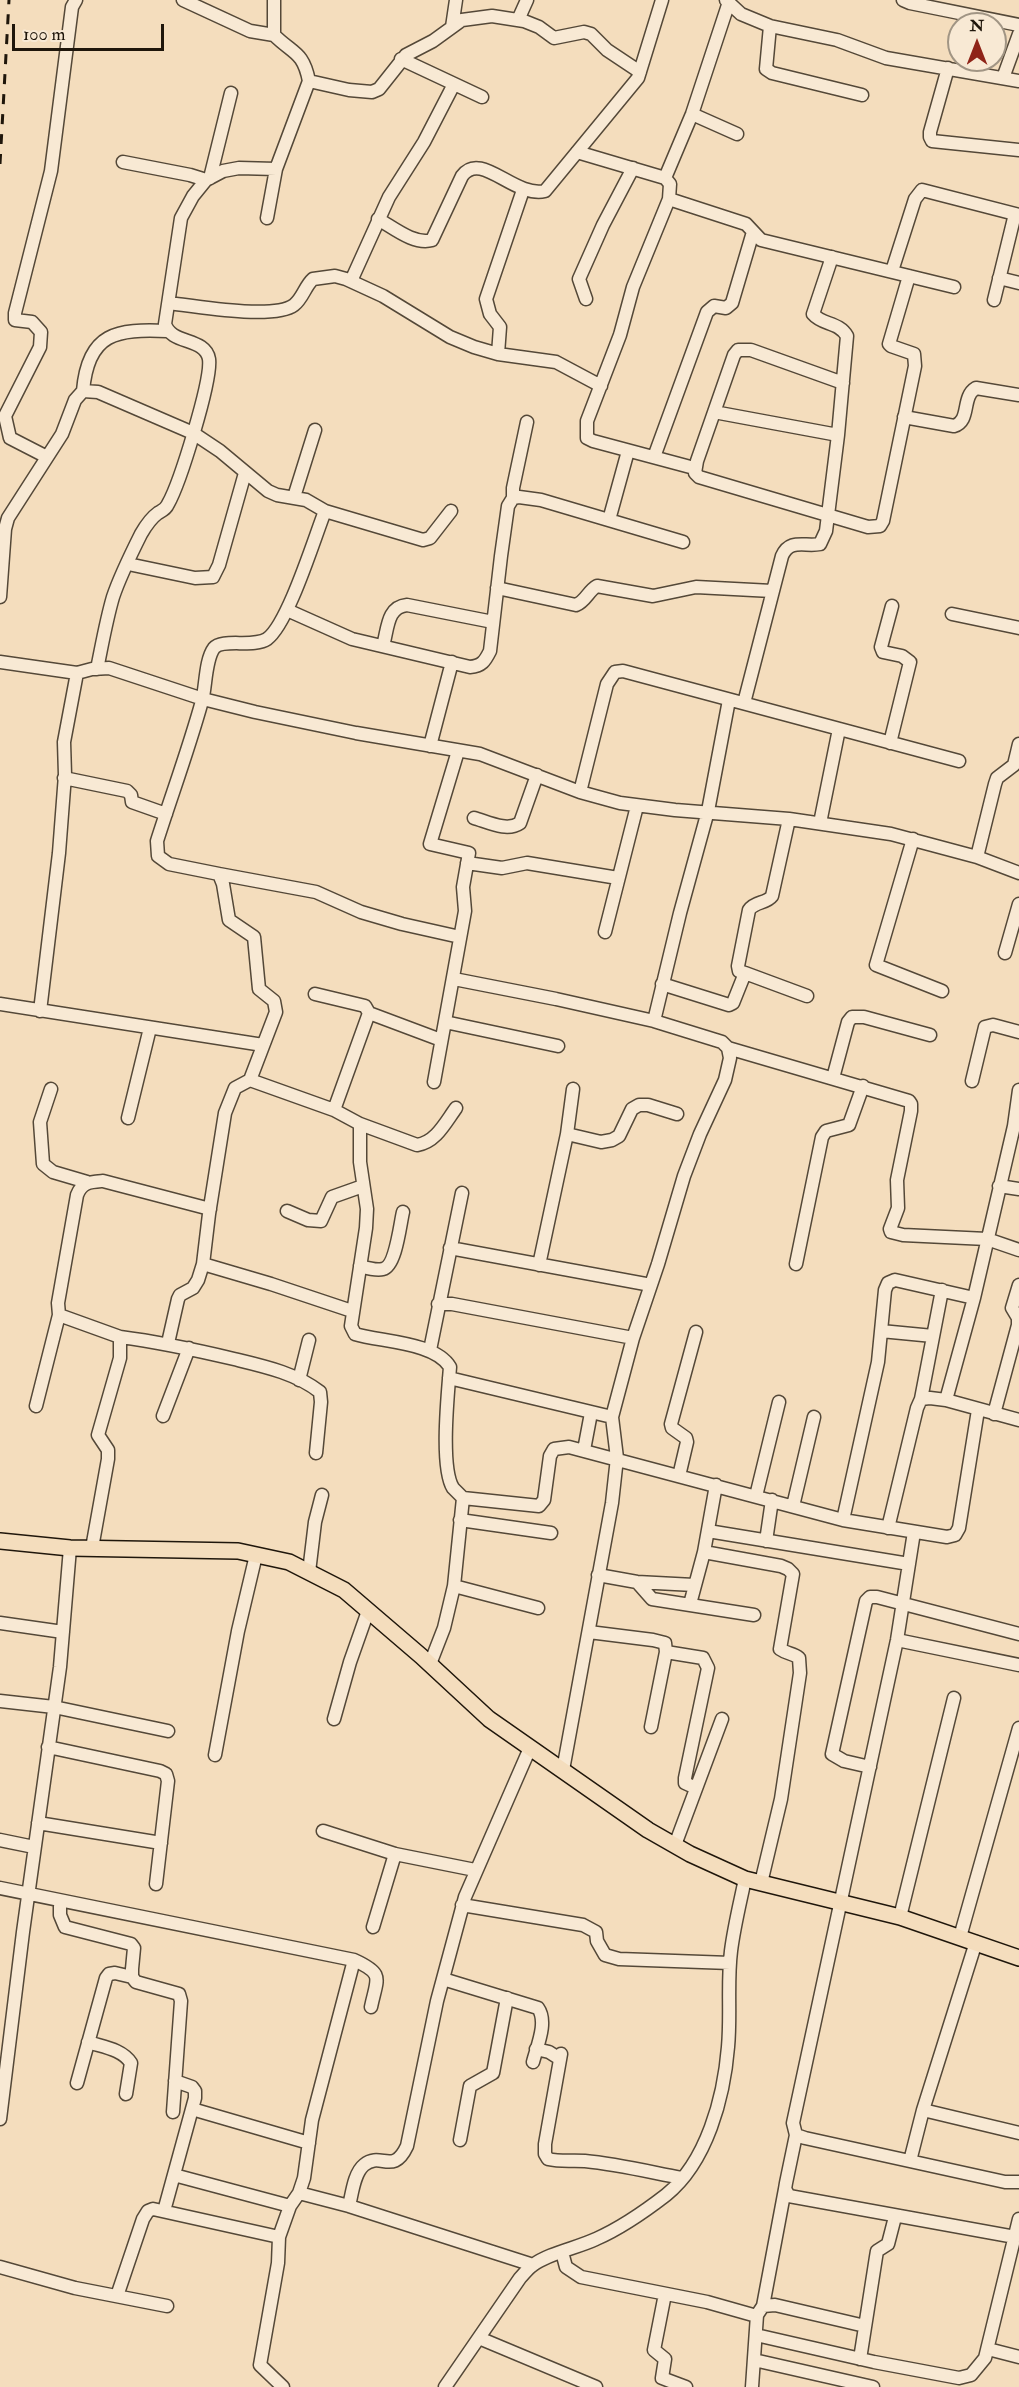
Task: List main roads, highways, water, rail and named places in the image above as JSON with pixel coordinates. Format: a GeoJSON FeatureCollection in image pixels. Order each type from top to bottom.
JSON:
{"type":"FeatureCollection","features":[{"type":"Feature","properties":{"kind":"main road"},"geometry":{"type":"LineString","coordinates":[[0,1541],[70,1548],[238,1551],[290,1562],[344,1590],[430,1664],[489,1719],[648,1830],[675,1845],[716,1867],[745,1879],[900,1917],[1018,1955]]}},
{"type":"Feature","properties":{"kind":"railway"},"geometry":{"type":"LineString","coordinates":[[0,164],[9,0]]}}]}
